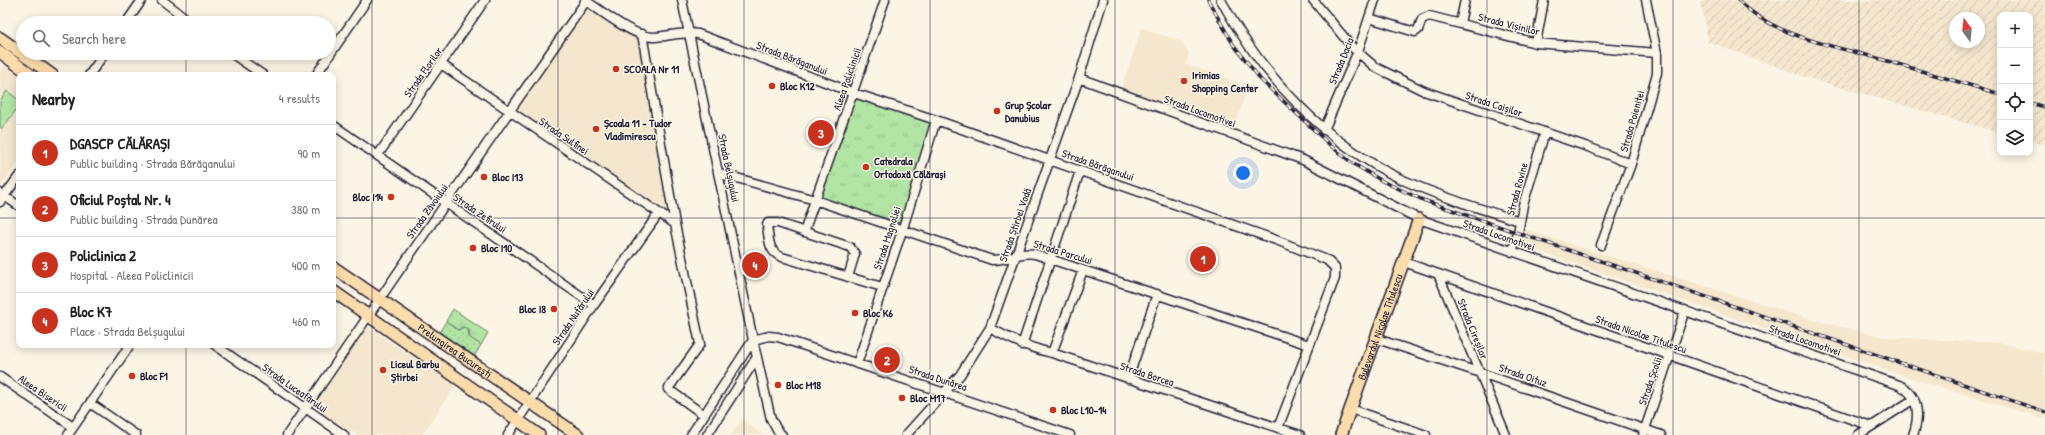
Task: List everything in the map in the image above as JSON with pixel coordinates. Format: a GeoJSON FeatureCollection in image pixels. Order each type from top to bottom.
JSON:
{"type":"FeatureCollection","features":[{"type":"Feature","properties":{"kind":"main road"},"geometry":{"type":"LineString","coordinates":[[0,38],[16,49]]}},
{"type":"Feature","properties":{"kind":"main road"},"geometry":{"type":"LineString","coordinates":[[0,52],[27,72]]}},
{"type":"Feature","properties":{"kind":"main road"},"geometry":{"type":"LineString","coordinates":[[31,60],[48,72]]}},
{"type":"Feature","properties":{"kind":"main road","name":"Bulevardul Nicolae Titulescu"},"geometry":{"type":"LineString","coordinates":[[1341,435],[1419,219]]}},
{"type":"Feature","properties":{"kind":"main road","name":"Prelungirea București"},"geometry":{"type":"LineString","coordinates":[[336,269],[578,435]]}},
{"type":"Feature","properties":{"kind":"main road","name":"Prelungirea București"},"geometry":{"type":"LineString","coordinates":[[336,293],[539,435]]}},
{"type":"Feature","properties":{"kind":"street"},"geometry":{"type":"LineString","coordinates":[[131,16],[142,0]]}},
{"type":"Feature","properties":{"kind":"street"},"geometry":{"type":"LineString","coordinates":[[162,0],[183,16]]}},
{"type":"Feature","properties":{"kind":"street","name":"Strada Florilor"},"geometry":{"type":"LineString","coordinates":[[378,156],[485,0]]}},
{"type":"Feature","properties":{"kind":"street"},"geometry":{"type":"LineString","coordinates":[[586,0],[624,26],[650,37],[689,32]]}},
{"type":"Feature","properties":{"kind":"street","name":"Strada Zăvoiului"},"geometry":{"type":"LineString","coordinates":[[287,435],[586,0]]}},
{"type":"Feature","properties":{"kind":"street","name":"Strada Belșugului"},"geometry":{"type":"LineString","coordinates":[[682,0],[771,419],[777,430],[782,435]]}},
{"type":"Feature","properties":{"kind":"street","name":"Aleea Policlinicii"},"geometry":{"type":"LineString","coordinates":[[804,232],[854,93],[885,0]]}},
{"type":"Feature","properties":{"kind":"street","name":"Strada Știrbei Vodă"},"geometry":{"type":"LineString","coordinates":[[906,435],[960,375],[990,328],[1079,78],[1103,0]]}},
{"type":"Feature","properties":{"kind":"street","name":"Strada Locomotivei"},"geometry":{"type":"LineString","coordinates":[[1220,0],[1237,30],[1258,61],[1324,130],[1368,160],[1402,179],[1435,194],[1520,221]]}},
{"type":"Feature","properties":{"kind":"street","name":"Strada Caișilor"},"geometry":{"type":"LineString","coordinates":[[1313,0],[1353,48],[1375,67],[1424,91],[1545,132],[1631,164]]}},
{"type":"Feature","properties":{"kind":"street","name":"Strada Dacia"},"geometry":{"type":"LineString","coordinates":[[1324,130],[1358,51],[1375,0]]}},
{"type":"Feature","properties":{"kind":"street"},"geometry":{"type":"LineString","coordinates":[[1460,23],[1465,0]]}},
{"type":"Feature","properties":{"kind":"street"},"geometry":{"type":"LineString","coordinates":[[1536,43],[1544,0]]}},
{"type":"Feature","properties":{"kind":"street","name":"Strada Poieniței"},"geometry":{"type":"LineString","coordinates":[[1601,245],[1631,164],[1654,85],[1658,61],[1646,0]]}},
{"type":"Feature","properties":{"kind":"street"},"geometry":{"type":"LineString","coordinates":[[336,44],[363,1]]}},
{"type":"Feature","properties":{"kind":"street","name":"Strada Vișinilor"},"geometry":{"type":"LineString","coordinates":[[1369,18],[1415,32],[1418,30],[1422,19],[1429,16],[1536,43],[1657,53]]}},
{"type":"Feature","properties":{"kind":"street","name":"Strada Bărăganului"},"geometry":{"type":"LineString","coordinates":[[689,32],[698,34],[854,93],[936,120],[1276,240],[1333,264],[1336,272],[1335,278],[1278,428]]}},
{"type":"Feature","properties":{"kind":"street"},"geometry":{"type":"LineString","coordinates":[[642,34],[675,224],[700,344],[668,389],[704,415]]}},
{"type":"Feature","properties":{"kind":"street"},"geometry":{"type":"LineString","coordinates":[[92,72],[100,60]]}},
{"type":"Feature","properties":{"kind":"street"},"geometry":{"type":"LineString","coordinates":[[241,60],[259,72]]}},
{"type":"Feature","properties":{"kind":"street"},"geometry":{"type":"LineString","coordinates":[[318,72],[326,60]]}},
{"type":"Feature","properties":{"kind":"street","name":"Strada Sulfinei"},"geometry":{"type":"LineString","coordinates":[[441,64],[675,224]]}},
{"type":"Feature","properties":{"kind":"street","name":"Strada Locomotivei"},"geometry":{"type":"LineString","coordinates":[[1079,78],[1303,160],[1419,219],[1899,384],[1910,392],[1914,399]]}},
{"type":"Feature","properties":{"kind":"street","name":"Strada Magnoliei"},"geometry":{"type":"LineString","coordinates":[[857,364],[936,120]]}},
{"type":"Feature","properties":{"kind":"street","name":"Strada Zefirului"},"geometry":{"type":"LineString","coordinates":[[336,127],[594,305]]}},
{"type":"Feature","properties":{"kind":"street","name":"Strada Rovine"},"geometry":{"type":"LineString","coordinates":[[1512,252],[1545,132]]}},
{"type":"Feature","properties":{"kind":"street"},"geometry":{"type":"LineString","coordinates":[[1022,345],[1080,171]]}},
{"type":"Feature","properties":{"kind":"street","name":"Strada Parcului"},"geometry":{"type":"LineString","coordinates":[[719,173],[815,200],[902,228],[992,260],[1006,259],[1017,253],[1035,254],[1309,345]]}},
{"type":"Feature","properties":{"kind":"street"},"geometry":{"type":"LineString","coordinates":[[16,180],[1,197],[16,204]]}},
{"type":"Feature","properties":{"kind":"street","name":"Strada Nufărului"},"geometry":{"type":"LineString","coordinates":[[508,435],[594,305],[659,213]]}},
{"type":"Feature","properties":{"kind":"street"},"geometry":{"type":"LineString","coordinates":[[848,277],[854,257],[853,249],[771,222],[767,225],[772,249],[775,254],[848,277],[882,287]]}},
{"type":"Feature","properties":{"kind":"street","name":"Strada Nicolae Titulescu"},"geometry":{"type":"LineString","coordinates":[[1404,262],[1439,276],[1871,426]]}},
{"type":"Feature","properties":{"kind":"street"},"geometry":{"type":"LineString","coordinates":[[1052,353],[1083,270]]}},
{"type":"Feature","properties":{"kind":"street","name":"Strada Cireșilor"},"geometry":{"type":"LineString","coordinates":[[1439,276],[1478,372],[1506,435]]}},
{"type":"Feature","properties":{"kind":"street"},"geometry":{"type":"LineString","coordinates":[[1128,379],[1157,294]]}},
{"type":"Feature","properties":{"kind":"street","name":"Strada Școlii"},"geometry":{"type":"LineString","coordinates":[[1644,432],[1685,310]]}},
{"type":"Feature","properties":{"kind":"street","name":"Strada Borcea"},"geometry":{"type":"LineString","coordinates":[[990,328],[1022,345],[1052,353],[1300,435]]}},
{"type":"Feature","properties":{"kind":"street","name":"Strada Dunărea"},"geometry":{"type":"LineString","coordinates":[[753,340],[770,336],[778,337],[1070,435]]}},
{"type":"Feature","properties":{"kind":"street","name":"Strada Oituz"},"geometry":{"type":"LineString","coordinates":[[1376,339],[1478,372],[1644,432],[1661,435]]}},
{"type":"Feature","properties":{"kind":"street"},"geometry":{"type":"LineString","coordinates":[[691,435],[753,340]]}},
{"type":"Feature","properties":{"kind":"street"},"geometry":{"type":"LineString","coordinates":[[68,435],[128,348]]}},
{"type":"Feature","properties":{"kind":"street","name":"Strada Luceafărului"},"geometry":{"type":"LineString","coordinates":[[219,348],[344,435]]}},
{"type":"Feature","properties":{"kind":"street"},"geometry":{"type":"LineString","coordinates":[[707,435],[757,357]]}},
{"type":"Feature","properties":{"kind":"street","name":"Aleea Bisericii"},"geometry":{"type":"LineString","coordinates":[[0,377],[73,427]]}},
{"type":"Feature","properties":{"kind":"street"},"geometry":{"type":"LineString","coordinates":[[1858,435],[1914,399],[1918,414],[1913,435]]}},
{"type":"Feature","properties":{"kind":"street"},"geometry":{"type":"LineString","coordinates":[[90,403],[136,435]]}},
{"type":"Feature","properties":{"kind":"street"},"geometry":{"type":"LineString","coordinates":[[1351,408],[1426,435]]}},
{"type":"Feature","properties":{"kind":"shaded area"},"geometry":{"type":"Polygon","coordinates":[[[1700,0],[2045,0],[2045,145],[2033,142],[2033,12],[1997,12],[1997,132],[1808,78],[1708,42],[1700,0]]]}},
{"type":"Feature","properties":{"kind":"shaded area","name":"Școala 11 - Tudor Vladimirescu"},"geometry":{"type":"Polygon","coordinates":[[[586,1],[642,34],[675,224],[510,112],[586,1]]]}},
{"type":"Feature","properties":{"kind":"shaded area"},"geometry":{"type":"Polygon","coordinates":[[[1142,28],[1181,41],[1189,53],[1186,64],[1248,86],[1234,128],[1121,88],[1142,28]]]}},
{"type":"Feature","properties":{"kind":"shaded area"},"geometry":{"type":"Polygon","coordinates":[[[8,62],[22,72],[16,72],[16,166],[0,188],[0,72],[8,62]]]}},
{"type":"Feature","properties":{"kind":"shaded area"},"geometry":{"type":"Polygon","coordinates":[[[1526,230],[1814,320],[1885,337],[2001,343],[2045,353],[2045,419],[1907,377],[1520,245],[1526,230]]]}},
{"type":"Feature","properties":{"kind":"shaded area"},"geometry":{"type":"Polygon","coordinates":[[[368,327],[456,385],[422,435],[357,435],[313,406],[368,327]]]}},
{"type":"Feature","properties":{"kind":"shaded area"},"geometry":{"type":"Polygon","coordinates":[[[742,419],[763,435],[731,435],[742,419]]]}},
{"type":"Feature","properties":{"kind":"green space"},"geometry":{"type":"Polygon","coordinates":[[[7,91],[16,98],[16,110],[2,129],[0,127],[0,101],[7,91]]]}},
{"type":"Feature","properties":{"kind":"green space"},"geometry":{"type":"Polygon","coordinates":[[[854,93],[936,120],[903,228],[815,200],[854,93]]]}},
{"type":"Feature","properties":{"kind":"green space"},"geometry":{"type":"Polygon","coordinates":[[[453,309],[488,333],[481,345],[469,337],[470,331],[466,328],[462,327],[458,330],[446,321],[453,309]]]}},
{"type":"Feature","properties":{"kind":"green space"},"geometry":{"type":"Polygon","coordinates":[[[446,321],[458,330],[464,327],[468,329],[469,337],[481,345],[474,357],[439,333],[446,321]]]}},
{"type":"Feature","properties":{"kind":"railway"},"geometry":{"type":"LineString","coordinates":[[1208,0],[1233,44],[1261,80],[1331,146],[1352,163],[1384,182],[1423,200],[2045,412]]}},
{"type":"Feature","properties":{"kind":"railway"},"geometry":{"type":"LineString","coordinates":[[1738,0],[1752,12],[1768,22],[1803,38],[1997,93]]}},
{"type":"Feature","properties":{"kind":"railway"},"geometry":{"type":"LineString","coordinates":[[2033,104],[2045,107]]}},
{"type":"Feature","properties":{"kind":"place","name":"SCOALA Nr 11"},"geometry":{"type":"Point","coordinates":[616,69]}},
{"type":"Feature","properties":{"kind":"place","name":"Irimias Shopping Center"},"geometry":{"type":"Point","coordinates":[1184,81]}},
{"type":"Feature","properties":{"kind":"place","name":"Bloc K12"},"geometry":{"type":"Point","coordinates":[772,86]}},
{"type":"Feature","properties":{"kind":"place","name":"Grup Școlar Danubius"},"geometry":{"type":"Point","coordinates":[997,111]}},
{"type":"Feature","properties":{"kind":"place","name":"Școala 11 - Tudor Vladimirescu"},"geometry":{"type":"Point","coordinates":[596,129]}},
{"type":"Feature","properties":{"kind":"place","name":"Policlinica 2"},"geometry":{"type":"Point","coordinates":[821,133]}},
{"type":"Feature","properties":{"kind":"place","name":"Catedrala Ortodoxă Călărași"},"geometry":{"type":"Point","coordinates":[866,167]}},
{"type":"Feature","properties":{"kind":"place","name":"Bloc I13"},"geometry":{"type":"Point","coordinates":[484,177]}},
{"type":"Feature","properties":{"kind":"place","name":"Bloc I14"},"geometry":{"type":"Point","coordinates":[391,197]}},
{"type":"Feature","properties":{"kind":"place","name":"Bloc I10"},"geometry":{"type":"Point","coordinates":[473,248]}},
{"type":"Feature","properties":{"kind":"place","name":"DGASCP CĂLĂRAȘI"},"geometry":{"type":"Point","coordinates":[1203,259]}},
{"type":"Feature","properties":{"kind":"place","name":"Bloc K7"},"geometry":{"type":"Point","coordinates":[755,265]}},
{"type":"Feature","properties":{"kind":"place","name":"Bloc I8"},"geometry":{"type":"Point","coordinates":[554,309]}},
{"type":"Feature","properties":{"kind":"place","name":"Bloc K6"},"geometry":{"type":"Point","coordinates":[855,313]}},
{"type":"Feature","properties":{"kind":"place","name":"Oficiul Poștal Nr. 4"},"geometry":{"type":"Point","coordinates":[887,360]}},
{"type":"Feature","properties":{"kind":"place","name":"Liceul Barbu Știrbei"},"geometry":{"type":"Point","coordinates":[383,370]}},
{"type":"Feature","properties":{"kind":"place","name":"Bloc F1"},"geometry":{"type":"Point","coordinates":[132,376]}},
{"type":"Feature","properties":{"kind":"place","name":"Bloc M18"},"geometry":{"type":"Point","coordinates":[778,385]}},
{"type":"Feature","properties":{"kind":"place","name":"Bloc M17"},"geometry":{"type":"Point","coordinates":[902,398]}},
{"type":"Feature","properties":{"kind":"place","name":"Bloc L10-14"},"geometry":{"type":"Point","coordinates":[1053,410]}}]}
